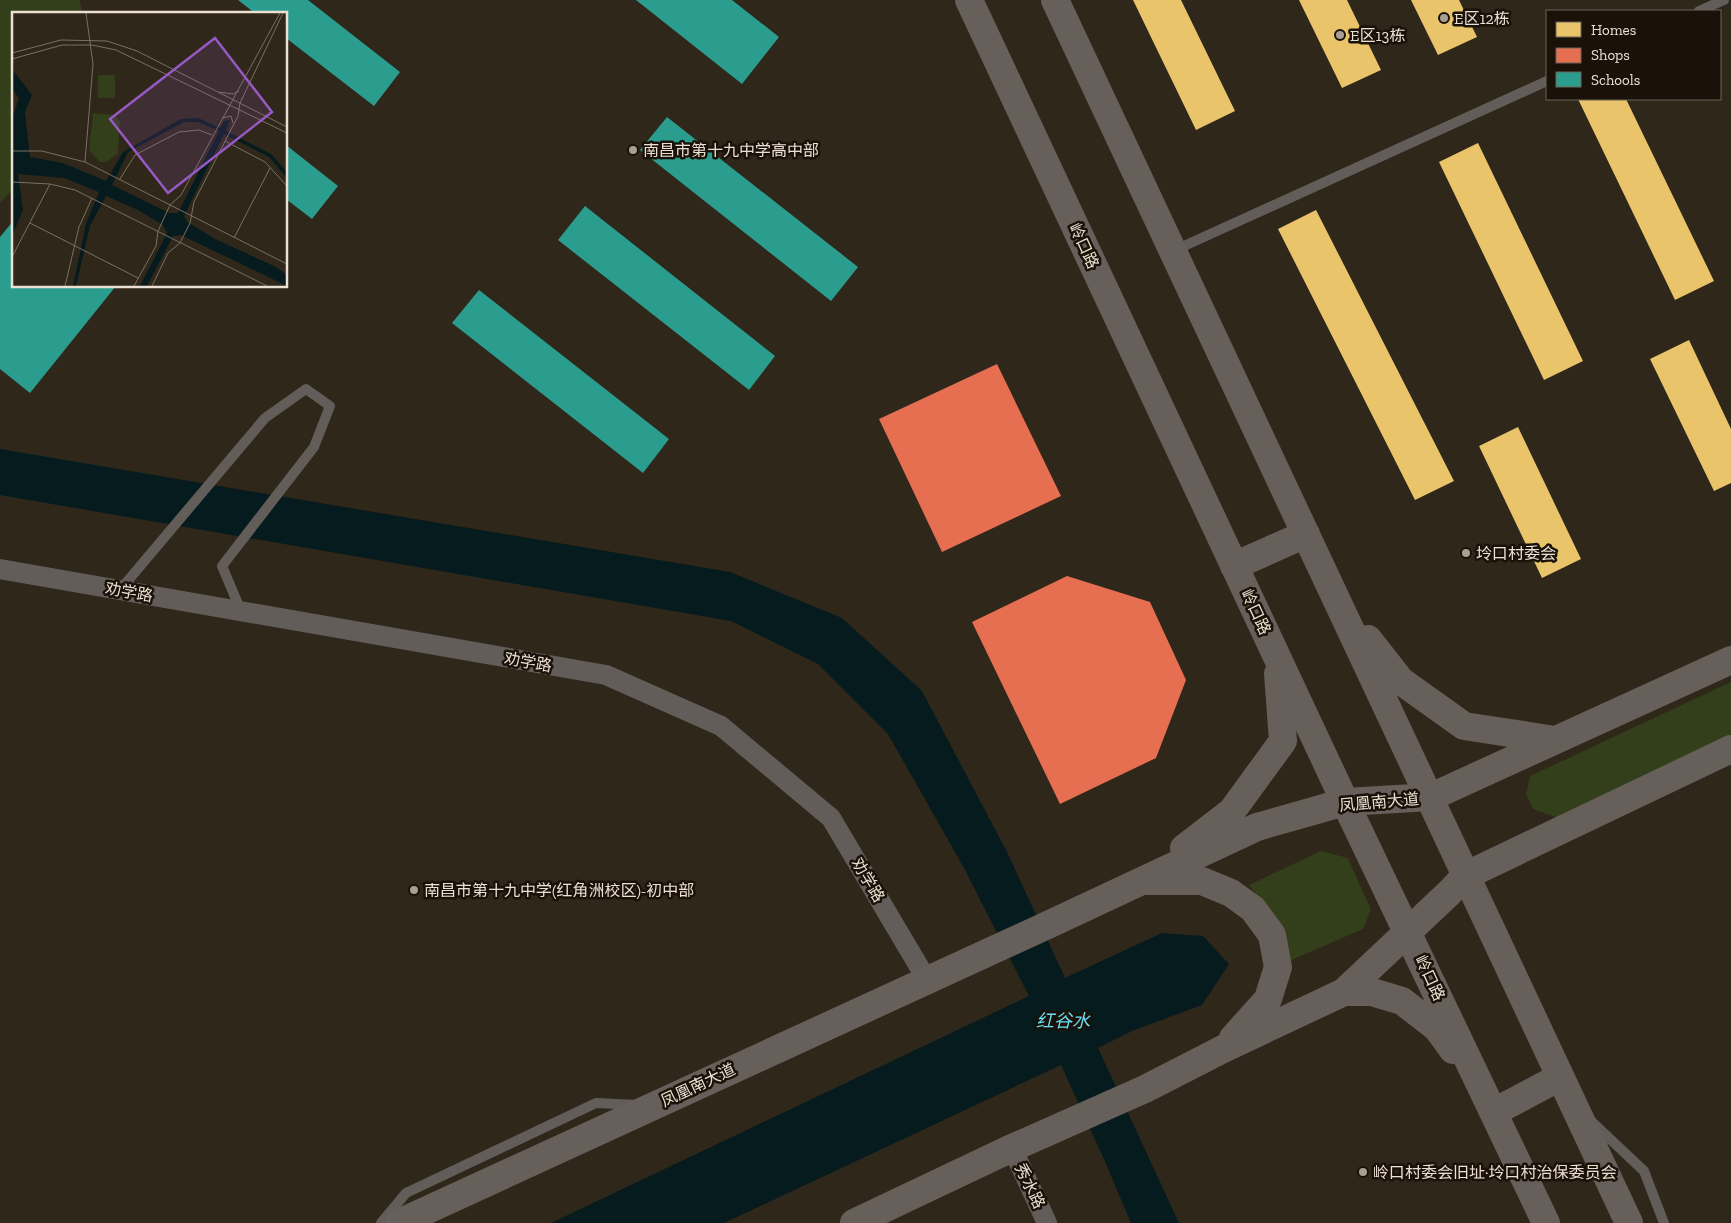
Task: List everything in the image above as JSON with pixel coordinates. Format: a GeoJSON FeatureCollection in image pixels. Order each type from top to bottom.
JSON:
{"type":"FeatureCollection","features":[{"type":"Feature","properties":{"kind":"main road","name":"岭口路"},"geometry":{"type":"LineString","coordinates":[[970,0],[1277,658],[1546,1223]]}},
{"type":"Feature","properties":{"kind":"main road"},"geometry":{"type":"LineString","coordinates":[[1055,0],[1431,797],[1465,876],[1629,1223]]}},
{"type":"Feature","properties":{"kind":"main road"},"geometry":{"type":"LineString","coordinates":[[1234,566],[1306,534]]}},
{"type":"Feature","properties":{"kind":"main road"},"geometry":{"type":"LineString","coordinates":[[1335,596],[1401,681],[1464,726],[1555,740]]}},
{"type":"Feature","properties":{"kind":"main road"},"geometry":{"type":"LineString","coordinates":[[1141,881],[1232,811],[1283,741],[1277,658]]}},
{"type":"Feature","properties":{"kind":"main road","name":"凤凰南大道"},"geometry":{"type":"LineString","coordinates":[[399,1223],[1052,923],[1256,827],[1345,802],[1431,797],[1731,660]]}},
{"type":"Feature","properties":{"kind":"main road"},"geometry":{"type":"LineString","coordinates":[[854,1223],[1012,1148],[1145,1089],[1344,992],[1407,931],[1450,893],[1465,876],[1731,749]]}},
{"type":"Feature","properties":{"kind":"main road"},"geometry":{"type":"LineString","coordinates":[[1141,881],[1202,881],[1231,893],[1253,909],[1272,935],[1278,968],[1268,1000],[1224,1049]]}},
{"type":"Feature","properties":{"kind":"main road"},"geometry":{"type":"LineString","coordinates":[[1344,992],[1372,992],[1402,1001],[1437,1028],[1489,1102],[1560,1077]]}},
{"type":"Feature","properties":{"kind":"street","name":"劝学路"},"geometry":{"type":"LineString","coordinates":[[0,569],[127,583],[241,612],[606,675],[721,726],[831,818],[927,980]]}},
{"type":"Feature","properties":{"kind":"street","name":"秀水路"},"geometry":{"type":"LineString","coordinates":[[1012,1148],[1048,1223]]}},
{"type":"Feature","properties":{"kind":"lane"},"geometry":{"type":"LineString","coordinates":[[1701,10],[1724,0]]}},
{"type":"Feature","properties":{"kind":"lane"},"geometry":{"type":"LineString","coordinates":[[1173,251],[1546,80]]}},
{"type":"Feature","properties":{"kind":"lane"},"geometry":{"type":"LineString","coordinates":[[127,583],[265,418],[306,389],[330,406],[314,447],[222,566],[241,612]]}},
{"type":"Feature","properties":{"kind":"lane"},"geometry":{"type":"LineString","coordinates":[[381,1223],[406,1193],[596,1103],[654,1105]]}},
{"type":"Feature","properties":{"kind":"lane"},"geometry":{"type":"LineString","coordinates":[[1573,1104],[1644,1171],[1664,1223]]}},
{"type":"Feature","properties":{"kind":"green space"},"geometry":{"type":"Polygon","coordinates":[[[0,0],[80,0],[82,12],[12,12],[12,190],[0,203],[0,0]]]}},
{"type":"Feature","properties":{"kind":"green space"},"geometry":{"type":"Polygon","coordinates":[[[1731,682],[1731,736],[1558,818],[1533,809],[1526,794],[1530,776],[1731,682]]]}},
{"type":"Feature","properties":{"kind":"green space"},"geometry":{"type":"Polygon","coordinates":[[[1321,851],[1348,858],[1371,910],[1363,929],[1289,961],[1271,913],[1249,885],[1321,851]]]}},
{"type":"Feature","properties":{"kind":"water","name":"红谷水"},"geometry":{"type":"Polygon","coordinates":[[[0,449],[730,572],[842,618],[922,691],[1007,852],[1065,978],[1162,933],[1203,936],[1229,964],[1202,1005],[1132,1031],[1098,1048],[1179,1223],[1131,1223],[1061,1065],[724,1223],[551,1223],[1029,996],[964,868],[888,734],[818,664],[731,621],[0,495],[0,449]]]}},
{"type":"Feature","properties":{"kind":"building: Homes"},"geometry":{"type":"Polygon","coordinates":[[[1133,0],[1181,0],[1235,111],[1196,130],[1133,0]]]}},
{"type":"Feature","properties":{"kind":"building: Homes","name":"E区13栋"},"geometry":{"type":"Polygon","coordinates":[[[1299,0],[1347,0],[1381,70],[1342,88],[1299,0]]]}},
{"type":"Feature","properties":{"kind":"building: Homes","name":"E区12栋"},"geometry":{"type":"Polygon","coordinates":[[[1411,0],[1459,0],[1477,37],[1438,55],[1411,0]]]}},
{"type":"Feature","properties":{"kind":"building: Homes"},"geometry":{"type":"Polygon","coordinates":[[[1578,100],[1626,100],[1714,281],[1675,300],[1578,100]]]}},
{"type":"Feature","properties":{"kind":"building: Homes"},"geometry":{"type":"Polygon","coordinates":[[[1478,143],[1583,361],[1544,380],[1439,162],[1478,143]]]}},
{"type":"Feature","properties":{"kind":"building: Homes"},"geometry":{"type":"Polygon","coordinates":[[[1316,210],[1454,481],[1415,500],[1278,229],[1316,210]]]}},
{"type":"Feature","properties":{"kind":"building: Homes"},"geometry":{"type":"Polygon","coordinates":[[[1689,340],[1731,429],[1731,483],[1714,491],[1650,359],[1689,340]]]}},
{"type":"Feature","properties":{"kind":"building: Homes"},"geometry":{"type":"Polygon","coordinates":[[[1518,427],[1581,559],[1542,578],[1479,446],[1518,427]]]}},
{"type":"Feature","properties":{"kind":"building: Shops"},"geometry":{"type":"Polygon","coordinates":[[[997,364],[1061,496],[942,552],[879,419],[997,364]]]}},
{"type":"Feature","properties":{"kind":"building: Shops"},"geometry":{"type":"Polygon","coordinates":[[[1067,576],[1150,602],[1186,680],[1156,758],[1060,804],[972,622],[1067,576]]]}},
{"type":"Feature","properties":{"kind":"building: Schools"},"geometry":{"type":"Polygon","coordinates":[[[238,0],[308,0],[400,72],[374,106],[288,40],[288,12],[253,12],[238,0]]]}},
{"type":"Feature","properties":{"kind":"building: Schools"},"geometry":{"type":"Polygon","coordinates":[[[636,0],[732,0],[779,37],[742,84],[636,0]]]}},
{"type":"Feature","properties":{"kind":"building: Schools"},"geometry":{"type":"Polygon","coordinates":[[[667,117],[858,267],[831,301],[640,150],[667,117]]]}},
{"type":"Feature","properties":{"kind":"building: Schools"},"geometry":{"type":"Polygon","coordinates":[[[288,147],[338,186],[312,219],[288,201],[288,147]]]}},
{"type":"Feature","properties":{"kind":"building: Schools"},"geometry":{"type":"Polygon","coordinates":[[[585,206],[775,356],[749,390],[558,240],[585,206]]]}},
{"type":"Feature","properties":{"kind":"building: Schools"},"geometry":{"type":"Polygon","coordinates":[[[12,222],[12,288],[114,288],[30,393],[0,369],[0,237],[12,222]]]}},
{"type":"Feature","properties":{"kind":"building: Schools"},"geometry":{"type":"Polygon","coordinates":[[[479,290],[669,439],[643,473],[452,323],[479,290]]]}},
{"type":"Feature","properties":{"kind":"place","name":"E区12栋"},"geometry":{"type":"Point","coordinates":[1444,18]}},
{"type":"Feature","properties":{"kind":"place","name":"E区13栋"},"geometry":{"type":"Point","coordinates":[1340,35]}},
{"type":"Feature","properties":{"kind":"place","name":"南昌市第十九中学高中部"},"geometry":{"type":"Point","coordinates":[633,150]}},
{"type":"Feature","properties":{"kind":"place","name":"坽口村委会"},"geometry":{"type":"Point","coordinates":[1466,553]}},
{"type":"Feature","properties":{"kind":"place","name":"南昌市第十九中学(红角洲校区)-初中部"},"geometry":{"type":"Point","coordinates":[414,890]}},
{"type":"Feature","properties":{"kind":"place","name":"岭口村委会旧址·坽口村治保委员会"},"geometry":{"type":"Point","coordinates":[1363,1172]}}]}
